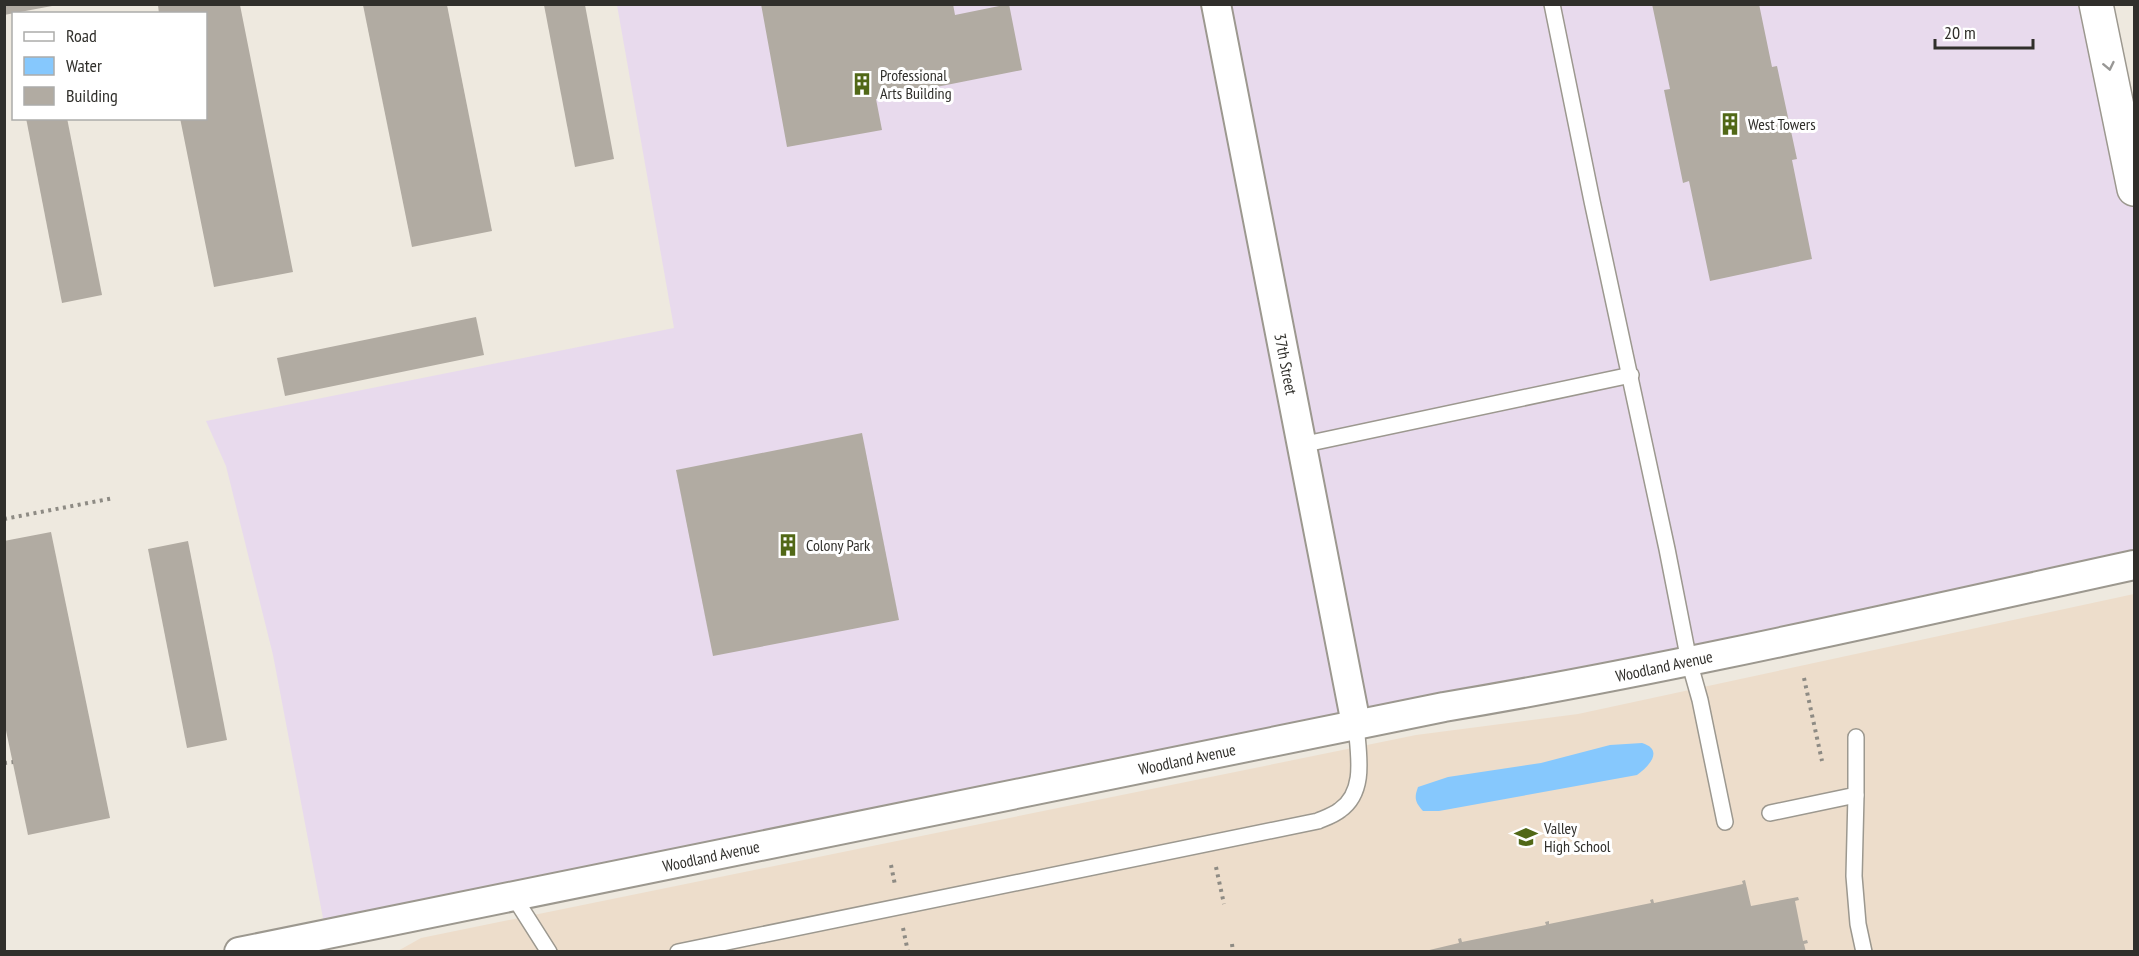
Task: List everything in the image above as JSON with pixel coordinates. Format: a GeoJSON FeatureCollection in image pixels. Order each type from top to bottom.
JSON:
{"type":"FeatureCollection","features":[{"type":"Feature","properties":{"kind":"main road"},"geometry":{"type":"LineString","coordinates":[[2096,4],[2134,189]]}},
{"type":"Feature","properties":{"kind":"street","name":"37th Street"},"geometry":{"type":"LineString","coordinates":[[1216,4],[1356,724]]}},
{"type":"Feature","properties":{"kind":"street","name":"Woodland Avenue"},"geometry":{"type":"LineString","coordinates":[[239,951],[328,943],[514,897],[1444,706],[1569,686],[2134,565]]}},
{"type":"Feature","properties":{"kind":"lane"},"geometry":{"type":"LineString","coordinates":[[1552,4],[1689,661],[1700,700],[1725,822]]}},
{"type":"Feature","properties":{"kind":"lane"},"geometry":{"type":"LineString","coordinates":[[1301,445],[1631,375]]}},
{"type":"Feature","properties":{"kind":"lane"},"geometry":{"type":"LineString","coordinates":[[678,951],[1318,821],[1340,810],[1353,796],[1358,783],[1356,724]]}},
{"type":"Feature","properties":{"kind":"lane"},"geometry":{"type":"LineString","coordinates":[[1856,737],[1854,876],[1858,924],[1864,951]]}},
{"type":"Feature","properties":{"kind":"lane"},"geometry":{"type":"LineString","coordinates":[[1770,813],[1856,795]]}},
{"type":"Feature","properties":{"kind":"lane"},"geometry":{"type":"LineString","coordinates":[[514,897],[549,951]]}},
{"type":"Feature","properties":{"kind":"path"},"geometry":{"type":"LineString","coordinates":[[4,519],[114,498]]}},
{"type":"Feature","properties":{"kind":"path"},"geometry":{"type":"LineString","coordinates":[[1804,678],[1822,761]]}},
{"type":"Feature","properties":{"kind":"path"},"geometry":{"type":"LineString","coordinates":[[4,764],[13,762]]}},
{"type":"Feature","properties":{"kind":"path"},"geometry":{"type":"LineString","coordinates":[[891,865],[896,889]]}},
{"type":"Feature","properties":{"kind":"path"},"geometry":{"type":"LineString","coordinates":[[1216,867],[1224,904]]}},
{"type":"Feature","properties":{"kind":"path"},"geometry":{"type":"LineString","coordinates":[[903,925],[908,951]]}},
{"type":"Feature","properties":{"kind":"path"},"geometry":{"type":"LineString","coordinates":[[1232,944],[1233,951]]}},
{"type":"Feature","properties":{"kind":"shaded area"},"geometry":{"type":"Polygon","coordinates":[[[617,5],[2096,5],[2134,189],[2134,565],[326,934],[273,655],[226,466],[206,421],[674,328],[617,5]]]}},
{"type":"Feature","properties":{"kind":"shaded area","name":"Valley High School"},"geometry":{"type":"Polygon","coordinates":[[[2134,594],[2134,951],[396,952],[421,938],[1416,735],[1578,714],[2134,594]]]}},
{"type":"Feature","properties":{"kind":"water"},"geometry":{"type":"Polygon","coordinates":[[[1642,743],[1649,746],[1653,754],[1646,768],[1637,775],[1439,811],[1423,811],[1416,800],[1418,787],[1448,777],[1541,763],[1610,745],[1642,743]]]}},
{"type":"Feature","properties":{"kind":"building"},"geometry":{"type":"Polygon","coordinates":[[[4,4],[52,4],[52,6],[4,15],[4,4]]]}},
{"type":"Feature","properties":{"kind":"building","name":"Professional Arts Building"},"geometry":{"type":"Polygon","coordinates":[[[761,4],[953,4],[955,15],[1009,4],[1022,70],[876,99],[882,130],[787,147],[761,4]]]}},
{"type":"Feature","properties":{"kind":"building","name":"West Towers"},"geometry":{"type":"Polygon","coordinates":[[[1652,4],[1759,4],[1772,67],[1777,66],[1797,159],[1792,160],[1812,259],[1710,281],[1689,181],[1683,183],[1664,90],[1670,89],[1652,4]]]}},
{"type":"Feature","properties":{"kind":"building"},"geometry":{"type":"Polygon","coordinates":[[[158,5],[240,5],[293,272],[214,287],[180,120],[207,120],[207,12],[159,12],[158,5]]]}},
{"type":"Feature","properties":{"kind":"building"},"geometry":{"type":"Polygon","coordinates":[[[363,5],[447,5],[492,231],[412,247],[363,5]]]}},
{"type":"Feature","properties":{"kind":"building"},"geometry":{"type":"Polygon","coordinates":[[[544,5],[585,5],[614,159],[575,167],[544,5]]]}},
{"type":"Feature","properties":{"kind":"building"},"geometry":{"type":"Polygon","coordinates":[[[26,120],[67,120],[102,295],[62,303],[26,120]]]}},
{"type":"Feature","properties":{"kind":"building"},"geometry":{"type":"Polygon","coordinates":[[[476,317],[484,355],[285,396],[277,358],[476,317]]]}},
{"type":"Feature","properties":{"kind":"building","name":"Colony Park"},"geometry":{"type":"Polygon","coordinates":[[[862,433],[899,620],[713,656],[676,470],[862,433]]]}},
{"type":"Feature","properties":{"kind":"building"},"geometry":{"type":"Polygon","coordinates":[[[51,532],[110,818],[28,835],[4,721],[4,541],[51,532]]]}},
{"type":"Feature","properties":{"kind":"building"},"geometry":{"type":"Polygon","coordinates":[[[188,541],[227,740],[187,748],[148,549],[188,541]]]}},
{"type":"Feature","properties":{"kind":"building"},"geometry":{"type":"Polygon","coordinates":[[[1745,880],[1751,906],[1798,897],[1799,900],[1795,901],[1803,941],[1807,940],[1808,943],[1804,944],[1806,952],[1421,952],[1459,943],[1458,939],[1461,938],[1462,942],[1546,925],[1545,922],[1549,921],[1549,924],[1651,903],[1650,900],[1653,899],[1654,903],[1743,884],[1742,881],[1745,880]]]}},
{"type":"Feature","properties":{"kind":"place","name":"Professional Arts Building"},"geometry":{"type":"Point","coordinates":[862,84]}},
{"type":"Feature","properties":{"kind":"place","name":"West Towers"},"geometry":{"type":"Point","coordinates":[1730,124]}},
{"type":"Feature","properties":{"kind":"place","name":"Colony Park"},"geometry":{"type":"Point","coordinates":[788,545]}},
{"type":"Feature","properties":{"kind":"place","name":"Valley High School"},"geometry":{"type":"Point","coordinates":[1526,837]}}]}
